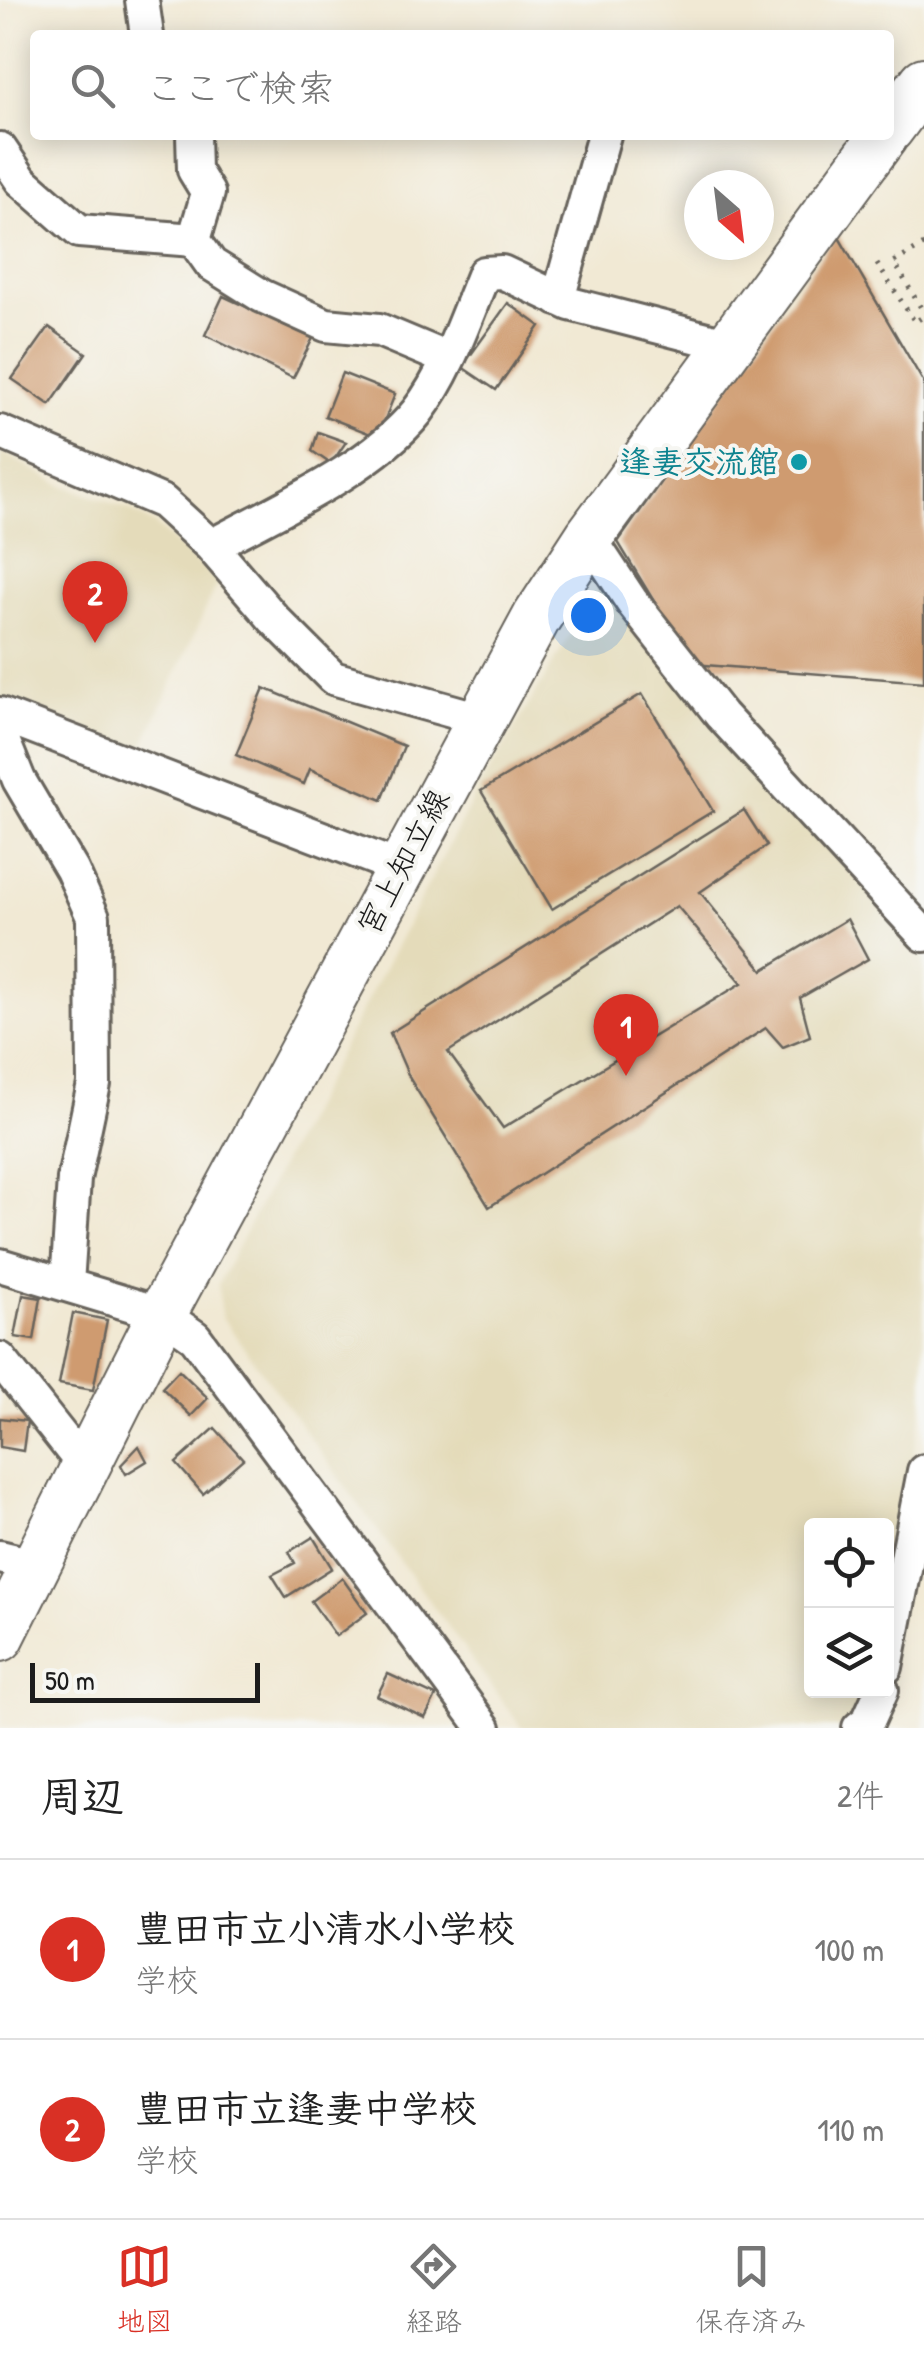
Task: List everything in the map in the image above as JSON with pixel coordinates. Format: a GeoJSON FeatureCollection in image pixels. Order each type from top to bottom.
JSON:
{"type":"FeatureCollection","features":[{"type":"Feature","properties":{"kind":"main road"},"geometry":{"type":"LineString","coordinates":[[894,122],[924,82]]}},
{"type":"Feature","properties":{"kind":"main road","name":"宮上知立線"},"geometry":{"type":"LineString","coordinates":[[0,1637],[19,1562],[86,1468],[162,1314],[537,616],[589,537],[880,140]]}},
{"type":"Feature","properties":{"kind":"street"},"geometry":{"type":"LineString","coordinates":[[142,0],[146,30]]}},
{"type":"Feature","properties":{"kind":"street"},"geometry":{"type":"LineString","coordinates":[[193,140],[194,170],[208,193],[194,240]]}},
{"type":"Feature","properties":{"kind":"street"},"geometry":{"type":"LineString","coordinates":[[558,300],[603,140]]}},
{"type":"Feature","properties":{"kind":"street"},"geometry":{"type":"LineString","coordinates":[[0,150],[20,180],[79,231],[194,240]]}},
{"type":"Feature","properties":{"kind":"street"},"geometry":{"type":"LineString","coordinates":[[194,240],[211,264],[262,296],[326,324],[379,330],[448,359]]}},
{"type":"Feature","properties":{"kind":"street"},"geometry":{"type":"LineString","coordinates":[[211,546],[382,446],[416,412],[448,359],[484,273],[502,272],[558,300],[730,345]]}},
{"type":"Feature","properties":{"kind":"street"},"geometry":{"type":"LineString","coordinates":[[0,432],[163,502],[211,546],[274,619],[333,678],[480,719]]}},
{"type":"Feature","properties":{"kind":"street"},"geometry":{"type":"LineString","coordinates":[[589,537],[632,602],[721,716],[924,935]]}},
{"type":"Feature","properties":{"kind":"street"},"geometry":{"type":"LineString","coordinates":[[0,714],[400,868]]}},
{"type":"Feature","properties":{"kind":"street"},"geometry":{"type":"LineString","coordinates":[[0,733],[19,780],[72,870],[93,918],[94,1084],[74,1179],[67,1284]]}},
{"type":"Feature","properties":{"kind":"street"},"geometry":{"type":"LineString","coordinates":[[0,1265],[162,1314],[195,1338],[484,1728]]}},
{"type":"Feature","properties":{"kind":"street"},"geometry":{"type":"LineString","coordinates":[[0,1359],[86,1468]]}},
{"type":"Feature","properties":{"kind":"street"},"geometry":{"type":"LineString","coordinates":[[894,1626],[924,1471]]}},
{"type":"Feature","properties":{"kind":"street"},"geometry":{"type":"LineString","coordinates":[[859,1728],[868,1721],[878,1698]]}},
{"type":"Feature","properties":{"kind":"path"},"geometry":{"type":"LineString","coordinates":[[877,264],[915,322],[924,314],[894,262],[924,245]]}},
{"type":"Feature","properties":{"kind":"shaded area"},"geometry":{"type":"Polygon","coordinates":[[[0,451],[57,483],[129,510],[155,525],[218,582],[139,755],[0,704],[0,451]]]}},
{"type":"Feature","properties":{"kind":"shaded area"},"geometry":{"type":"Polygon","coordinates":[[[600,585],[924,951],[924,1201],[920,1236],[924,1237],[924,1398],[894,1561],[894,1518],[804,1518],[804,1698],[868,1698],[866,1708],[843,1728],[522,1728],[222,1317],[218,1284],[478,790],[600,585]]]}},
{"type":"Feature","properties":{"kind":"building","name":"逢妻交流館"},"geometry":{"type":"Polygon","coordinates":[[[837,234],[924,383],[924,682],[692,664],[618,542],[837,234]]]}},
{"type":"Feature","properties":{"kind":"building"},"geometry":{"type":"Polygon","coordinates":[[[223,296],[313,338],[293,378],[205,335],[223,296]]]}},
{"type":"Feature","properties":{"kind":"building"},"geometry":{"type":"Polygon","coordinates":[[[508,303],[540,326],[496,390],[462,367],[508,303]]]}},
{"type":"Feature","properties":{"kind":"building"},"geometry":{"type":"Polygon","coordinates":[[[49,327],[86,353],[50,405],[12,379],[49,327]]]}},
{"type":"Feature","properties":{"kind":"building"},"geometry":{"type":"Polygon","coordinates":[[[342,373],[395,394],[378,437],[325,416],[342,373]]]}},
{"type":"Feature","properties":{"kind":"building"},"geometry":{"type":"Polygon","coordinates":[[[318,432],[346,442],[331,464],[312,451],[318,432]]]}},
{"type":"Feature","properties":{"kind":"building"},"geometry":{"type":"Polygon","coordinates":[[[264,688],[404,746],[382,800],[310,769],[304,784],[236,755],[264,688]]]}},
{"type":"Feature","properties":{"kind":"building"},"geometry":{"type":"Polygon","coordinates":[[[642,694],[713,811],[552,909],[481,791],[642,694]]]}},
{"type":"Feature","properties":{"kind":"building"},"geometry":{"type":"Polygon","coordinates":[[[744,810],[767,846],[700,892],[763,970],[847,919],[868,959],[800,998],[810,1036],[783,1047],[766,1028],[489,1207],[410,1079],[390,1033],[744,810]],[[677,906],[448,1052],[503,1128],[742,983],[677,906]]]}},
{"type":"Feature","properties":{"kind":"building"},"geometry":{"type":"Polygon","coordinates":[[[23,1295],[41,1298],[34,1340],[15,1337],[23,1295]]]}},
{"type":"Feature","properties":{"kind":"building"},"geometry":{"type":"Polygon","coordinates":[[[73,1313],[107,1320],[93,1390],[59,1384],[73,1313]]]}},
{"type":"Feature","properties":{"kind":"building"},"geometry":{"type":"Polygon","coordinates":[[[179,1370],[208,1398],[191,1416],[162,1388],[179,1370]]]}},
{"type":"Feature","properties":{"kind":"building"},"geometry":{"type":"Polygon","coordinates":[[[0,1418],[27,1421],[23,1451],[0,1447],[0,1418]]]}},
{"type":"Feature","properties":{"kind":"building"},"geometry":{"type":"Polygon","coordinates":[[[215,1428],[243,1459],[203,1494],[176,1463],[215,1428]]]}},
{"type":"Feature","properties":{"kind":"building"},"geometry":{"type":"Polygon","coordinates":[[[139,1446],[147,1461],[126,1474],[121,1465],[139,1446]]]}},
{"type":"Feature","properties":{"kind":"building"},"geometry":{"type":"Polygon","coordinates":[[[313,1537],[332,1568],[286,1597],[272,1575],[295,1563],[289,1552],[313,1537]]]}},
{"type":"Feature","properties":{"kind":"building"},"geometry":{"type":"Polygon","coordinates":[[[342,1578],[367,1613],[336,1636],[311,1601],[342,1578]]]}},
{"type":"Feature","properties":{"kind":"building"},"geometry":{"type":"Polygon","coordinates":[[[388,1674],[436,1696],[425,1718],[377,1696],[388,1674]]]}},
{"type":"Feature","properties":{"kind":"place","name":"逢妻交流館"},"geometry":{"type":"Point","coordinates":[799,462]}},
{"type":"Feature","properties":{"kind":"place","name":"豊田市立逢妻中学校"},"geometry":{"type":"Point","coordinates":[95,643]}},
{"type":"Feature","properties":{"kind":"place","name":"豊田市立小清水小学校"},"geometry":{"type":"Point","coordinates":[626,1076]}}]}
